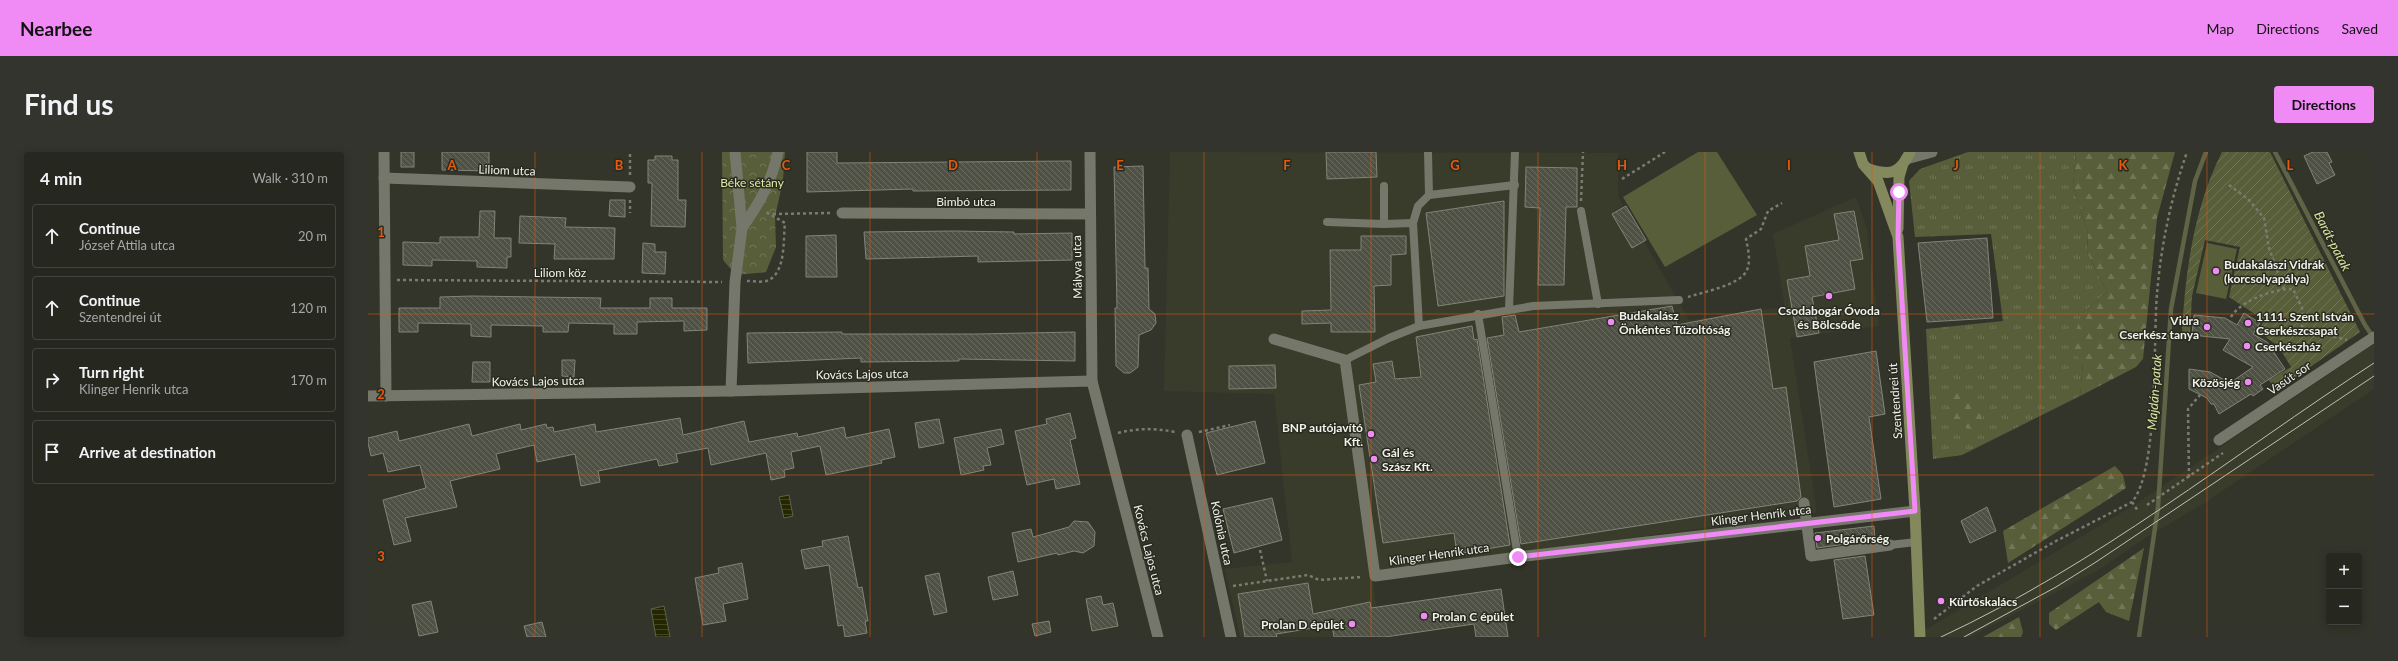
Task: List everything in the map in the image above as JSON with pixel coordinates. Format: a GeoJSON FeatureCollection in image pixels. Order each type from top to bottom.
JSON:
{"type":"FeatureCollection","features":[{"type":"Feature","properties":{"kind":"main road","name":"Szentendrei út"},"geometry":{"type":"LineString","coordinates":[[1859,152],[1864,164],[1878,181],[1898,237],[1915,511],[1920,637]]}},
{"type":"Feature","properties":{"kind":"main road"},"geometry":{"type":"LineString","coordinates":[[1869,169],[1887,174],[1906,160]]}},
{"type":"Feature","properties":{"kind":"main road"},"geometry":{"type":"LineString","coordinates":[[1898,237],[1899,177],[1906,160]]}},
{"type":"Feature","properties":{"kind":"street"},"geometry":{"type":"LineString","coordinates":[[384,152],[386,396]]}},
{"type":"Feature","properties":{"kind":"street"},"geometry":{"type":"LineString","coordinates":[[730,391],[734,282],[742,228],[735,152]]}},
{"type":"Feature","properties":{"kind":"street"},"geometry":{"type":"LineString","coordinates":[[742,228],[755,209],[773,174],[778,152]]}},
{"type":"Feature","properties":{"kind":"street","name":"Mályva utca"},"geometry":{"type":"LineString","coordinates":[[1090,152],[1089,214],[1092,381]]}},
{"type":"Feature","properties":{"kind":"street"},"geometry":{"type":"LineString","coordinates":[[1906,160],[1932,152]]}},
{"type":"Feature","properties":{"kind":"street","name":"Liliom utca"},"geometry":{"type":"LineString","coordinates":[[384,178],[630,187]]}},
{"type":"Feature","properties":{"kind":"street","name":"Bimbó utca"},"geometry":{"type":"LineString","coordinates":[[842,213],[1089,214]]}},
{"type":"Feature","properties":{"kind":"street","name":"Vasút sor"},"geometry":{"type":"LineString","coordinates":[[2219,440],[2371,339]]}},
{"type":"Feature","properties":{"kind":"street"},"geometry":{"type":"LineString","coordinates":[[1274,340],[1346,360]]}},
{"type":"Feature","properties":{"kind":"street","name":"Klinger Henrik utca"},"geometry":{"type":"LineString","coordinates":[[1346,360],[1375,576],[1806,522],[1915,511]]}},
{"type":"Feature","properties":{"kind":"street","name":"Kovács Lajos utca"},"geometry":{"type":"LineString","coordinates":[[368,396],[730,391],[1092,381],[1158,637]]}},
{"type":"Feature","properties":{"kind":"street","name":"Kolónia utca"},"geometry":{"type":"LineString","coordinates":[[1187,435],[1231,637]]}},
{"type":"Feature","properties":{"kind":"street"},"geometry":{"type":"LineString","coordinates":[[1804,503],[1811,556],[1890,545]]}},
{"type":"Feature","properties":{"kind":"lane"},"geometry":{"type":"LineString","coordinates":[[1428,152],[1429,195]]}},
{"type":"Feature","properties":{"kind":"lane"},"geometry":{"type":"LineString","coordinates":[[1509,309],[1515,185],[1515,152]]}},
{"type":"Feature","properties":{"kind":"lane"},"geometry":{"type":"LineString","coordinates":[[1419,326],[1412,223],[1418,206],[1429,195],[1515,185]]}},
{"type":"Feature","properties":{"kind":"lane"},"geometry":{"type":"LineString","coordinates":[[1384,186],[1384,224]]}},
{"type":"Feature","properties":{"kind":"lane"},"geometry":{"type":"LineString","coordinates":[[1581,211],[1598,304]]}},
{"type":"Feature","properties":{"kind":"lane"},"geometry":{"type":"LineString","coordinates":[[1327,222],[1384,224],[1412,223]]}},
{"type":"Feature","properties":{"kind":"lane"},"geometry":{"type":"LineString","coordinates":[[1346,360],[1389,338],[1419,326],[1478,314],[1533,306],[1679,300]]}},
{"type":"Feature","properties":{"kind":"lane"},"geometry":{"type":"LineString","coordinates":[[1478,314],[1518,557]]}},
{"type":"Feature","properties":{"kind":"lane"},"geometry":{"type":"LineString","coordinates":[[1890,545],[1916,542]]}},
{"type":"Feature","properties":{"kind":"path"},"geometry":{"type":"LineString","coordinates":[[1581,211],[1584,152]]}},
{"type":"Feature","properties":{"kind":"path"},"geometry":{"type":"LineString","coordinates":[[1622,179],[1665,152]]}},
{"type":"Feature","properties":{"kind":"path"},"geometry":{"type":"LineString","coordinates":[[1934,619],[1977,586],[2056,541],[2132,502],[2139,495],[2144,481],[2148,460],[2156,294],[2164,234],[2187,152]]}},
{"type":"Feature","properties":{"kind":"path"},"geometry":{"type":"LineString","coordinates":[[2229,185],[2248,199],[2264,218],[2269,248],[2284,289]]}},
{"type":"Feature","properties":{"kind":"path"},"geometry":{"type":"LineString","coordinates":[[1679,300],[1741,280],[1747,271],[1749,260],[1746,239],[1761,229],[1768,211],[1782,203]]}},
{"type":"Feature","properties":{"kind":"path"},"geometry":{"type":"LineString","coordinates":[[755,209],[772,214],[842,213]]}},
{"type":"Feature","properties":{"kind":"path","name":"Liliom köz"},"geometry":{"type":"LineString","coordinates":[[386,280],[768,281],[776,274],[782,259],[785,223],[772,214]]}},
{"type":"Feature","properties":{"kind":"path"},"geometry":{"type":"LineString","coordinates":[[2231,317],[2236,309],[2256,298],[2284,289],[2293,289],[2302,308],[2302,328],[2344,338],[2355,351]]}},
{"type":"Feature","properties":{"kind":"path"},"geometry":{"type":"LineString","coordinates":[[2189,477],[2188,409],[2200,395]]}},
{"type":"Feature","properties":{"kind":"path"},"geometry":{"type":"LineString","coordinates":[[1106,435],[1134,429],[1157,428],[1187,435],[1230,425]]}},
{"type":"Feature","properties":{"kind":"path"},"geometry":{"type":"LineString","coordinates":[[2147,505],[2184,481]]}},
{"type":"Feature","properties":{"kind":"path"},"geometry":{"type":"LineString","coordinates":[[2132,502],[2138,511]]}},
{"type":"Feature","properties":{"kind":"path"},"geometry":{"type":"LineString","coordinates":[[1260,550],[1267,581]]}},
{"type":"Feature","properties":{"kind":"path"},"geometry":{"type":"LineString","coordinates":[[1220,588],[1308,575],[1319,580],[1375,576]]}},
{"type":"Feature","properties":{"kind":"shaded area"},"geometry":{"type":"Polygon","coordinates":[[[1170,152],[1618,153],[1618,196],[1689,320],[1784,307],[1788,328],[1773,234],[1856,197],[1867,229],[1879,326],[1790,338],[1817,513],[1372,572],[1380,637],[1240,637],[1225,569],[1292,562],[1274,394],[1164,391],[1170,152]]]}},
{"type":"Feature","properties":{"kind":"shaded area"},"geometry":{"type":"Polygon","coordinates":[[[2374,344],[2374,389],[2206,502],[2147,537],[2097,571],[1970,637],[1913,637],[2136,504],[2374,344]]]}},
{"type":"Feature","properties":{"kind":"shaded area"},"geometry":{"type":"Polygon","coordinates":[[[789,495],[793,516],[784,518],[779,497],[789,495]]]}},
{"type":"Feature","properties":{"kind":"shaded area"},"geometry":{"type":"Polygon","coordinates":[[[664,606],[670,637],[656,637],[651,609],[664,606]]]}},
{"type":"Feature","properties":{"kind":"green space","name":"Béke sétány"},"geometry":{"type":"Polygon","coordinates":[[[722,152],[785,152],[783,180],[775,217],[776,247],[766,272],[736,275],[723,260],[722,152]]]}},
{"type":"Feature","properties":{"kind":"green space"},"geometry":{"type":"Polygon","coordinates":[[[1698,152],[1717,152],[1757,215],[1665,267],[1623,197],[1698,152]]]}},
{"type":"Feature","properties":{"kind":"green space"},"geometry":{"type":"Polygon","coordinates":[[[1968,152],[2076,152],[2073,186],[2088,233],[2087,252],[2107,292],[2083,313],[2083,363],[2080,396],[1962,455],[1933,459],[1926,329],[2003,321],[1991,234],[1915,237],[1909,181],[1920,169],[1968,152]]]}},
{"type":"Feature","properties":{"kind":"green space"},"geometry":{"type":"Polygon","coordinates":[[[2076,152],[2175,152],[2157,218],[2143,359],[2136,367],[2080,396],[2083,363],[2069,347],[2083,313],[2107,292],[2087,252],[2088,233],[2073,186],[2076,152]]]}},
{"type":"Feature","properties":{"kind":"green space"},"geometry":{"type":"Polygon","coordinates":[[[2222,152],[2270,152],[2360,332],[2276,391],[2269,380],[2291,367],[2279,347],[2258,331],[2264,320],[2229,297],[2240,247],[2205,240],[2192,296],[2190,333],[2182,333],[2183,310],[2189,263],[2198,217],[2212,173],[2222,152]]]}},
{"type":"Feature","properties":{"kind":"green space","name":"Budakalászi Vidrák (korcsolyapálya)"},"geometry":{"type":"Polygon","coordinates":[[[2207,243],[2237,249],[2226,299],[2196,293],[2207,243]]]}},
{"type":"Feature","properties":{"kind":"green space"},"geometry":{"type":"Polygon","coordinates":[[[1958,387],[1973,395],[1980,409],[1982,421],[1970,429],[1958,422],[1950,414],[1948,409],[1946,390],[1958,387]]]}},
{"type":"Feature","properties":{"kind":"green space"},"geometry":{"type":"Polygon","coordinates":[[[2115,466],[2123,475],[2126,488],[2008,563],[2003,531],[2115,466]]]}},
{"type":"Feature","properties":{"kind":"green space"},"geometry":{"type":"Polygon","coordinates":[[[2144,548],[2129,621],[2106,612],[2099,602],[2056,630],[2049,624],[2049,613],[2144,548]]]}},
{"type":"Feature","properties":{"kind":"green space"},"geometry":{"type":"Polygon","coordinates":[[[2019,617],[2023,632],[2021,637],[1983,637],[2019,617]]]}},
{"type":"Feature","properties":{"kind":"building"},"geometry":{"type":"Polygon","coordinates":[[[401,152],[414,152],[414,167],[401,167],[401,152]]]}},
{"type":"Feature","properties":{"kind":"building"},"geometry":{"type":"Polygon","coordinates":[[[442,152],[489,152],[489,171],[442,170],[442,152]]]}},
{"type":"Feature","properties":{"kind":"building"},"geometry":{"type":"Polygon","coordinates":[[[807,152],[837,152],[837,163],[1071,161],[1071,190],[913,191],[913,189],[807,192],[807,152]]]}},
{"type":"Feature","properties":{"kind":"building"},"geometry":{"type":"Polygon","coordinates":[[[1326,152],[1376,152],[1377,177],[1327,179],[1326,152]]]}},
{"type":"Feature","properties":{"kind":"building"},"geometry":{"type":"Polygon","coordinates":[[[2313,152],[2327,152],[2332,162],[2329,163],[2335,175],[2317,184],[2304,156],[2313,152]]]}},
{"type":"Feature","properties":{"kind":"building"},"geometry":{"type":"Polygon","coordinates":[[[655,156],[672,156],[672,160],[678,160],[678,200],[686,200],[685,227],[651,226],[652,183],[648,183],[648,160],[655,160],[655,156]]]}},
{"type":"Feature","properties":{"kind":"building"},"geometry":{"type":"Polygon","coordinates":[[[1143,166],[1145,268],[1148,268],[1149,309],[1155,314],[1156,323],[1151,330],[1139,335],[1138,367],[1130,373],[1124,373],[1116,366],[1115,308],[1117,308],[1114,167],[1143,166]]]}},
{"type":"Feature","properties":{"kind":"building"},"geometry":{"type":"Polygon","coordinates":[[[1526,167],[1577,168],[1577,207],[1566,207],[1564,285],[1538,285],[1540,208],[1525,207],[1526,167]]]}},
{"type":"Feature","properties":{"kind":"building"},"geometry":{"type":"Polygon","coordinates":[[[610,200],[625,200],[625,217],[609,216],[610,200]]]}},
{"type":"Feature","properties":{"kind":"building"},"geometry":{"type":"Polygon","coordinates":[[[1504,201],[1504,296],[1438,306],[1426,213],[1504,201]]]}},
{"type":"Feature","properties":{"kind":"building"},"geometry":{"type":"Polygon","coordinates":[[[1626,206],[1646,240],[1632,248],[1612,214],[1626,206]]]}},
{"type":"Feature","properties":{"kind":"building"},"geometry":{"type":"Polygon","coordinates":[[[480,211],[495,211],[494,238],[511,238],[511,257],[507,257],[507,268],[477,267],[477,261],[432,260],[432,266],[403,265],[403,242],[440,243],[440,237],[479,237],[480,211]]]}},
{"type":"Feature","properties":{"kind":"building"},"geometry":{"type":"Polygon","coordinates":[[[1854,211],[1863,259],[1850,261],[1855,289],[1812,297],[1819,333],[1797,337],[1787,280],[1810,276],[1805,246],[1839,240],[1834,214],[1854,211]]]}},
{"type":"Feature","properties":{"kind":"building"},"geometry":{"type":"Polygon","coordinates":[[[520,216],[566,218],[565,227],[615,228],[614,259],[554,259],[555,244],[519,243],[520,216]]]}},
{"type":"Feature","properties":{"kind":"building"},"geometry":{"type":"Polygon","coordinates":[[[864,232],[1014,232],[1014,234],[1072,233],[1072,260],[978,262],[978,256],[866,259],[864,232]]]}},
{"type":"Feature","properties":{"kind":"building"},"geometry":{"type":"Polygon","coordinates":[[[836,235],[837,277],[806,277],[806,236],[836,235]]]}},
{"type":"Feature","properties":{"kind":"building"},"geometry":{"type":"Polygon","coordinates":[[[1361,236],[1406,236],[1406,254],[1391,255],[1391,285],[1374,286],[1375,332],[1331,332],[1331,323],[1302,324],[1302,311],[1331,310],[1330,250],[1361,250],[1361,236]]]}},
{"type":"Feature","properties":{"kind":"building"},"geometry":{"type":"Polygon","coordinates":[[[1987,238],[1993,318],[1927,322],[1918,243],[1987,238]]]}},
{"type":"Feature","properties":{"kind":"building"},"geometry":{"type":"Polygon","coordinates":[[[643,243],[655,244],[655,252],[666,252],[665,274],[642,273],[643,243]]]}},
{"type":"Feature","properties":{"kind":"building"},"geometry":{"type":"Polygon","coordinates":[[[440,297],[601,298],[600,308],[650,308],[650,298],[672,298],[672,308],[707,308],[707,330],[684,331],[684,321],[637,322],[637,334],[614,334],[614,324],[569,323],[568,332],[543,332],[543,326],[491,325],[491,337],[471,336],[471,324],[418,323],[418,332],[399,332],[399,308],[440,308],[440,297]]]}},
{"type":"Feature","properties":{"kind":"building"},"geometry":{"type":"Polygon","coordinates":[[[1672,306],[1677,325],[1761,309],[1773,389],[1786,387],[1801,497],[1797,501],[1521,544],[1487,338],[1504,335],[1502,317],[1515,315],[1519,332],[1672,306]]]}},
{"type":"Feature","properties":{"kind":"building"},"geometry":{"type":"Polygon","coordinates":[[[2244,313],[2260,323],[2253,334],[2267,342],[2285,369],[2260,385],[2263,389],[2253,396],[2251,394],[2219,414],[2214,404],[2211,404],[2207,398],[2189,389],[2189,369],[2210,372],[2230,383],[2253,367],[2223,350],[2230,339],[2192,335],[2194,315],[2225,318],[2237,325],[2244,313]]]}},
{"type":"Feature","properties":{"kind":"building"},"geometry":{"type":"Polygon","coordinates":[[[1472,326],[1474,340],[1477,339],[1510,545],[1457,554],[1454,533],[1383,543],[1359,385],[1376,382],[1373,364],[1392,361],[1395,379],[1421,377],[1416,337],[1472,326]]]}},
{"type":"Feature","properties":{"kind":"building"},"geometry":{"type":"Polygon","coordinates":[[[842,332],[842,334],[977,334],[1075,332],[1075,361],[959,359],[959,361],[861,362],[861,358],[748,363],[747,333],[842,332]]]}},
{"type":"Feature","properties":{"kind":"building"},"geometry":{"type":"Polygon","coordinates":[[[1876,351],[1885,414],[1869,417],[1881,499],[1834,507],[1814,362],[1876,351]]]}},
{"type":"Feature","properties":{"kind":"building"},"geometry":{"type":"Polygon","coordinates":[[[562,360],[575,360],[574,377],[562,376],[562,360]]]}},
{"type":"Feature","properties":{"kind":"building"},"geometry":{"type":"Polygon","coordinates":[[[473,362],[490,362],[490,382],[472,382],[473,362]]]}},
{"type":"Feature","properties":{"kind":"building"},"geometry":{"type":"Polygon","coordinates":[[[1275,365],[1276,388],[1229,389],[1229,366],[1275,365]]]}},
{"type":"Feature","properties":{"kind":"building"},"geometry":{"type":"Polygon","coordinates":[[[1070,413],[1076,438],[1070,440],[1080,484],[1056,489],[1054,479],[1027,485],[1015,431],[1047,424],[1046,419],[1070,413]]]}},
{"type":"Feature","properties":{"kind":"building"},"geometry":{"type":"Polygon","coordinates":[[[680,418],[683,435],[744,421],[749,442],[797,433],[798,437],[844,427],[846,438],[889,429],[895,457],[881,460],[882,463],[826,475],[820,446],[791,452],[794,468],[784,470],[785,477],[771,480],[766,453],[711,465],[708,448],[676,454],[678,462],[659,466],[657,459],[598,471],[600,482],[581,486],[575,454],[537,462],[534,445],[496,454],[500,469],[450,481],[457,507],[405,518],[411,541],[394,545],[383,500],[426,488],[420,465],[388,472],[383,453],[371,456],[368,443],[368,438],[397,431],[399,441],[469,424],[472,436],[520,424],[521,430],[546,424],[547,428],[553,427],[554,432],[595,424],[596,432],[680,418]]]}},
{"type":"Feature","properties":{"kind":"building"},"geometry":{"type":"Polygon","coordinates":[[[939,419],[944,443],[919,448],[915,423],[939,419]]]}},
{"type":"Feature","properties":{"kind":"building"},"geometry":{"type":"Polygon","coordinates":[[[1255,421],[1265,463],[1217,475],[1206,433],[1255,421]]]}},
{"type":"Feature","properties":{"kind":"building"},"geometry":{"type":"Polygon","coordinates":[[[1001,429],[1004,444],[987,448],[991,465],[983,466],[984,470],[961,475],[954,438],[1001,429]]]}},
{"type":"Feature","properties":{"kind":"building"},"geometry":{"type":"Polygon","coordinates":[[[1272,498],[1282,540],[1234,553],[1223,509],[1272,498]]]}},
{"type":"Feature","properties":{"kind":"building"},"geometry":{"type":"Polygon","coordinates":[[[1987,507],[1996,531],[1970,543],[1961,521],[1987,507]]]}},
{"type":"Feature","properties":{"kind":"building"},"geometry":{"type":"Polygon","coordinates":[[[1074,521],[1088,522],[1095,532],[1094,546],[1083,553],[1074,551],[1058,555],[1057,553],[1018,562],[1012,533],[1031,529],[1033,537],[1069,527],[1074,521]]]}},
{"type":"Feature","properties":{"kind":"building"},"geometry":{"type":"Polygon","coordinates":[[[1874,526],[1875,540],[1817,548],[1815,533],[1874,526]]]}},
{"type":"Feature","properties":{"kind":"building"},"geometry":{"type":"Polygon","coordinates":[[[848,536],[858,588],[862,587],[868,621],[865,621],[867,633],[845,637],[843,625],[838,626],[829,565],[805,569],[801,550],[823,546],[822,541],[848,536]]]}},
{"type":"Feature","properties":{"kind":"building"},"geometry":{"type":"Polygon","coordinates":[[[1865,556],[1874,615],[1843,619],[1834,560],[1865,556]]]}},
{"type":"Feature","properties":{"kind":"building"},"geometry":{"type":"Polygon","coordinates":[[[742,563],[748,599],[723,604],[726,621],[703,625],[695,578],[719,573],[718,568],[742,563]]]}},
{"type":"Feature","properties":{"kind":"building"},"geometry":{"type":"Polygon","coordinates":[[[1013,571],[1018,595],[993,600],[988,577],[1013,571]]]}},
{"type":"Feature","properties":{"kind":"building"},"geometry":{"type":"Polygon","coordinates":[[[939,573],[947,612],[934,615],[925,576],[939,573]]]}},
{"type":"Feature","properties":{"kind":"building"},"geometry":{"type":"Polygon","coordinates":[[[1308,583],[1313,614],[1370,602],[1371,608],[1501,589],[1508,637],[1476,637],[1474,624],[1385,637],[1334,637],[1332,625],[1276,634],[1277,637],[1245,637],[1238,594],[1308,583]]]}},
{"type":"Feature","properties":{"kind":"building"},"geometry":{"type":"Polygon","coordinates":[[[1101,596],[1103,605],[1113,603],[1118,626],[1092,631],[1086,599],[1101,596]]]}},
{"type":"Feature","properties":{"kind":"building"},"geometry":{"type":"Polygon","coordinates":[[[431,601],[438,632],[419,636],[412,605],[431,601]]]}},
{"type":"Feature","properties":{"kind":"building"},"geometry":{"type":"Polygon","coordinates":[[[1049,621],[1051,632],[1035,636],[1032,624],[1049,621]]]}},
{"type":"Feature","properties":{"kind":"building"},"geometry":{"type":"Polygon","coordinates":[[[542,622],[546,637],[527,637],[524,626],[542,622]]]}},
{"type":"Feature","properties":{"kind":"waterway","name":"Majdán-patak"},"geometry":{"type":"LineString","coordinates":[[2139,637],[2158,507],[2171,309],[2195,181],[2206,152]]}},
{"type":"Feature","properties":{"kind":"waterway","name":"Barát-patak"},"geometry":{"type":"LineString","coordinates":[[2275,152],[2365,325],[2373,337]]}},
{"type":"Feature","properties":{"kind":"tram line"},"geometry":{"type":"LineString","coordinates":[[1941,637],[2054,577],[2108,543],[2162,508],[2374,363]]}},
{"type":"Feature","properties":{"kind":"tram line"},"geometry":{"type":"LineString","coordinates":[[1964,637],[2056,587],[2096,562],[2374,376]]}},
{"type":"Feature","properties":{"kind":"place","name":"Budakalászi Vidrák (korcsolyapálya)"},"geometry":{"type":"Point","coordinates":[2216,271]}},
{"type":"Feature","properties":{"kind":"place","name":"Csodabogár Óvoda és Bölcsőde"},"geometry":{"type":"Point","coordinates":[1829,296]}},
{"type":"Feature","properties":{"kind":"place","name":"Budakalász Önkéntes Tűzoltóság"},"geometry":{"type":"Point","coordinates":[1611,322]}},
{"type":"Feature","properties":{"kind":"place","name":"1111. Szent István Cserkészcsapat"},"geometry":{"type":"Point","coordinates":[2248,323]}},
{"type":"Feature","properties":{"kind":"place","name":"Vidra Cserkész tanya"},"geometry":{"type":"Point","coordinates":[2207,327]}},
{"type":"Feature","properties":{"kind":"place","name":"Cserkészház"},"geometry":{"type":"Point","coordinates":[2247,346]}},
{"type":"Feature","properties":{"kind":"place","name":"Közösjég"},"geometry":{"type":"Point","coordinates":[2248,382]}},
{"type":"Feature","properties":{"kind":"place","name":"BNP autójavító Kft."},"geometry":{"type":"Point","coordinates":[1371,434]}},
{"type":"Feature","properties":{"kind":"place","name":"Gál és Szász Kft."},"geometry":{"type":"Point","coordinates":[1374,459]}},
{"type":"Feature","properties":{"kind":"place","name":"Polgárőrség"},"geometry":{"type":"Point","coordinates":[1818,538]}},
{"type":"Feature","properties":{"kind":"place","name":"Kürtőskalács"},"geometry":{"type":"Point","coordinates":[1941,601]}},
{"type":"Feature","properties":{"kind":"place","name":"Prolan C épület"},"geometry":{"type":"Point","coordinates":[1424,616]}},
{"type":"Feature","properties":{"kind":"place","name":"Prolan D épület"},"geometry":{"type":"Point","coordinates":[1352,624]}},
{"type":"Feature","properties":{"kind":"route"},"geometry":{"type":"LineString","coordinates":[[1518,557],[1899,511],[1915,511],[1898,237],[1899,192]]}}]}
